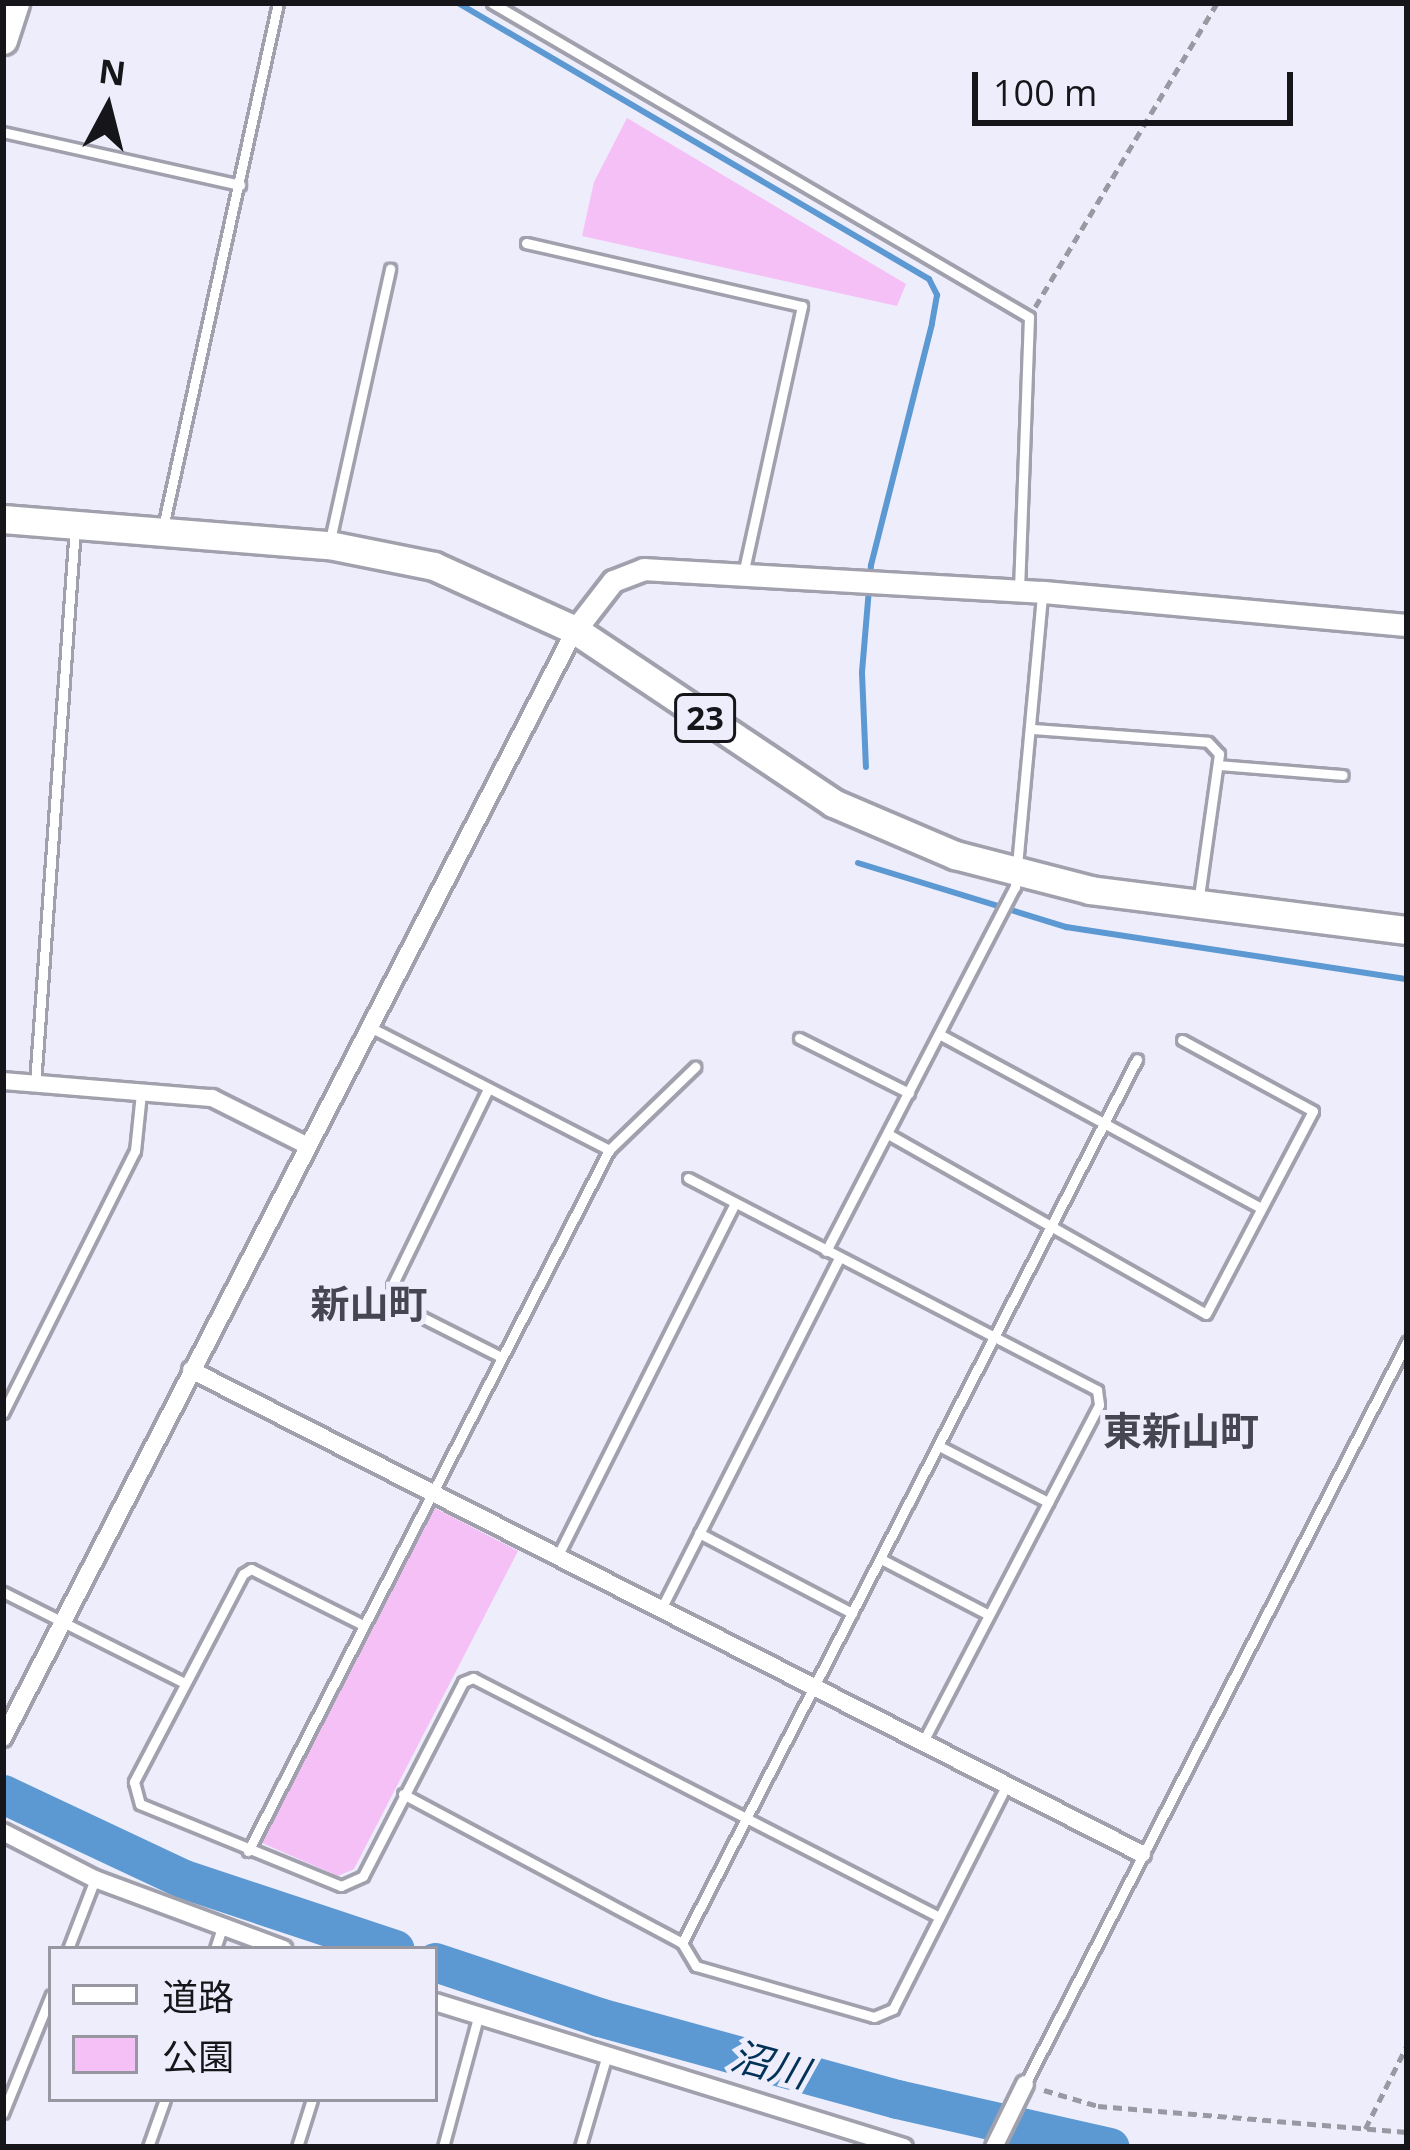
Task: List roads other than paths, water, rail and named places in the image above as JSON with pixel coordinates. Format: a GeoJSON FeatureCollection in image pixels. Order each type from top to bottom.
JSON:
{"type":"FeatureCollection","features":[{"type":"Feature","properties":{"kind":"main road"},"geometry":{"type":"LineString","coordinates":[[3,40],[15,3]]}},
{"type":"Feature","properties":{"kind":"main road","name":"23"},"geometry":{"type":"LineString","coordinates":[[3,519],[328,545],[434,566],[575,630],[833,803],[1016,881],[1407,930]]}},
{"type":"Feature","properties":{"kind":"street"},"geometry":{"type":"LineString","coordinates":[[3,1738],[575,630],[627,571],[1031,591],[1407,625]]}},
{"type":"Feature","properties":{"kind":"street"},"geometry":{"type":"LineString","coordinates":[[3,1081],[212,1098],[308,1146]]}},
{"type":"Feature","properties":{"kind":"street"},"geometry":{"type":"LineString","coordinates":[[191,1370],[1142,1854]]}},
{"type":"Feature","properties":{"kind":"street"},"geometry":{"type":"LineString","coordinates":[[3,1832],[95,1879],[274,1946]]}},
{"type":"Feature","properties":{"kind":"street"},"geometry":{"type":"LineString","coordinates":[[438,2003],[904,2147]]}},
{"type":"Feature","properties":{"kind":"street"},"geometry":{"type":"LineString","coordinates":[[994,2147],[1024,2084]]}},
{"type":"Feature","properties":{"kind":"lane"},"geometry":{"type":"LineString","coordinates":[[161,533],[278,3]]}},
{"type":"Feature","properties":{"kind":"lane"},"geometry":{"type":"LineString","coordinates":[[491,3],[1029,316],[1033,729],[1016,881],[989,943],[826,1251]]}},
{"type":"Feature","properties":{"kind":"lane"},"geometry":{"type":"LineString","coordinates":[[3,132],[240,185]]}},
{"type":"Feature","properties":{"kind":"lane"},"geometry":{"type":"LineString","coordinates":[[526,243],[802,306],[743,574]]}},
{"type":"Feature","properties":{"kind":"lane"},"geometry":{"type":"LineString","coordinates":[[328,545],[390,269]]}},
{"type":"Feature","properties":{"kind":"lane"},"geometry":{"type":"LineString","coordinates":[[34,1084],[76,525]]}},
{"type":"Feature","properties":{"kind":"lane"},"geometry":{"type":"LineString","coordinates":[[1033,729],[1208,742],[1218,765],[1198,904]]}},
{"type":"Feature","properties":{"kind":"lane"},"geometry":{"type":"LineString","coordinates":[[1218,765],[1343,775]]}},
{"type":"Feature","properties":{"kind":"lane"},"geometry":{"type":"LineString","coordinates":[[370,1027],[609,1150]]}},
{"type":"Feature","properties":{"kind":"lane"},"geometry":{"type":"LineString","coordinates":[[939,1034],[1262,1208]]}},
{"type":"Feature","properties":{"kind":"lane"},"geometry":{"type":"LineString","coordinates":[[799,1038],[909,1093]]}},
{"type":"Feature","properties":{"kind":"lane"},"geometry":{"type":"LineString","coordinates":[[888,1134],[1206,1314],[1313,1111],[1182,1040]]}},
{"type":"Feature","properties":{"kind":"lane"},"geometry":{"type":"LineString","coordinates":[[682,1942],[1137,1059]]}},
{"type":"Feature","properties":{"kind":"lane"},"geometry":{"type":"LineString","coordinates":[[248,1851],[609,1150],[695,1067]]}},
{"type":"Feature","properties":{"kind":"lane"},"geometry":{"type":"LineString","coordinates":[[488,1089],[392,1286],[398,1305],[501,1357]]}},
{"type":"Feature","properties":{"kind":"lane"},"geometry":{"type":"LineString","coordinates":[[3,1413],[8,1392],[135,1151],[141,1093]]}},
{"type":"Feature","properties":{"kind":"lane"},"geometry":{"type":"LineString","coordinates":[[688,1178],[1096,1390],[1099,1405],[922,1742]]}},
{"type":"Feature","properties":{"kind":"lane"},"geometry":{"type":"LineString","coordinates":[[557,1557],[735,1203]]}},
{"type":"Feature","properties":{"kind":"lane"},"geometry":{"type":"LineString","coordinates":[[661,1609],[839,1258]]}},
{"type":"Feature","properties":{"kind":"lane"},"geometry":{"type":"LineString","coordinates":[[1024,2084],[1407,1342]]}},
{"type":"Feature","properties":{"kind":"lane"},"geometry":{"type":"LineString","coordinates":[[940,1446],[1048,1502]]}},
{"type":"Feature","properties":{"kind":"lane"},"geometry":{"type":"LineString","coordinates":[[698,1533],[852,1613]]}},
{"type":"Feature","properties":{"kind":"lane"},"geometry":{"type":"LineString","coordinates":[[881,1559],[987,1614]]}},
{"type":"Feature","properties":{"kind":"lane"},"geometry":{"type":"LineString","coordinates":[[361,1624],[251,1568],[134,1782],[140,1804],[341,1886],[363,1876],[463,1682],[473,1678],[939,1917]]}},
{"type":"Feature","properties":{"kind":"lane"},"geometry":{"type":"LineString","coordinates":[[3,1592],[185,1682]]}},
{"type":"Feature","properties":{"kind":"lane"},"geometry":{"type":"LineString","coordinates":[[403,1794],[682,1942],[696,1966],[874,2017],[893,2008],[1006,1786]]}},
{"type":"Feature","properties":{"kind":"lane"},"geometry":{"type":"LineString","coordinates":[[69,1946],[95,1879]]}},
{"type":"Feature","properties":{"kind":"lane"},"geometry":{"type":"LineString","coordinates":[[216,1946],[222,1928]]}},
{"type":"Feature","properties":{"kind":"lane"},"geometry":{"type":"LineString","coordinates":[[3,2113],[48,2002]]}},
{"type":"Feature","properties":{"kind":"lane"},"geometry":{"type":"LineString","coordinates":[[443,2147],[478,2018]]}},
{"type":"Feature","properties":{"kind":"lane"},"geometry":{"type":"LineString","coordinates":[[580,2147],[606,2058]]}},
{"type":"Feature","properties":{"kind":"lane"},"geometry":{"type":"LineString","coordinates":[[148,2147],[164,2102]]}},
{"type":"Feature","properties":{"kind":"lane"},"geometry":{"type":"LineString","coordinates":[[297,2147],[311,2102]]}},
{"type":"Feature","properties":{"kind":"waterway"},"geometry":{"type":"LineString","coordinates":[[458,3],[929,279],[937,295],[932,324],[871,565],[862,673],[866,767]]}},
{"type":"Feature","properties":{"kind":"waterway"},"geometry":{"type":"LineString","coordinates":[[858,863],[1066,927],[1407,979]]}},
{"type":"Feature","properties":{"kind":"waterway","name":"沼川"},"geometry":{"type":"LineString","coordinates":[[3,1794],[184,1879],[386,1946]]}},
{"type":"Feature","properties":{"kind":"waterway","name":"沼川"},"geometry":{"type":"LineString","coordinates":[[438,1963],[599,2017],[897,2099],[1110,2147]]}},
{"type":"Feature","properties":{"kind":"district","name":"新山町"},"geometry":{"type":"Point","coordinates":[369,1303]}},
{"type":"Feature","properties":{"kind":"district","name":"東新山町"},"geometry":{"type":"Point","coordinates":[1181,1430]}}]}
